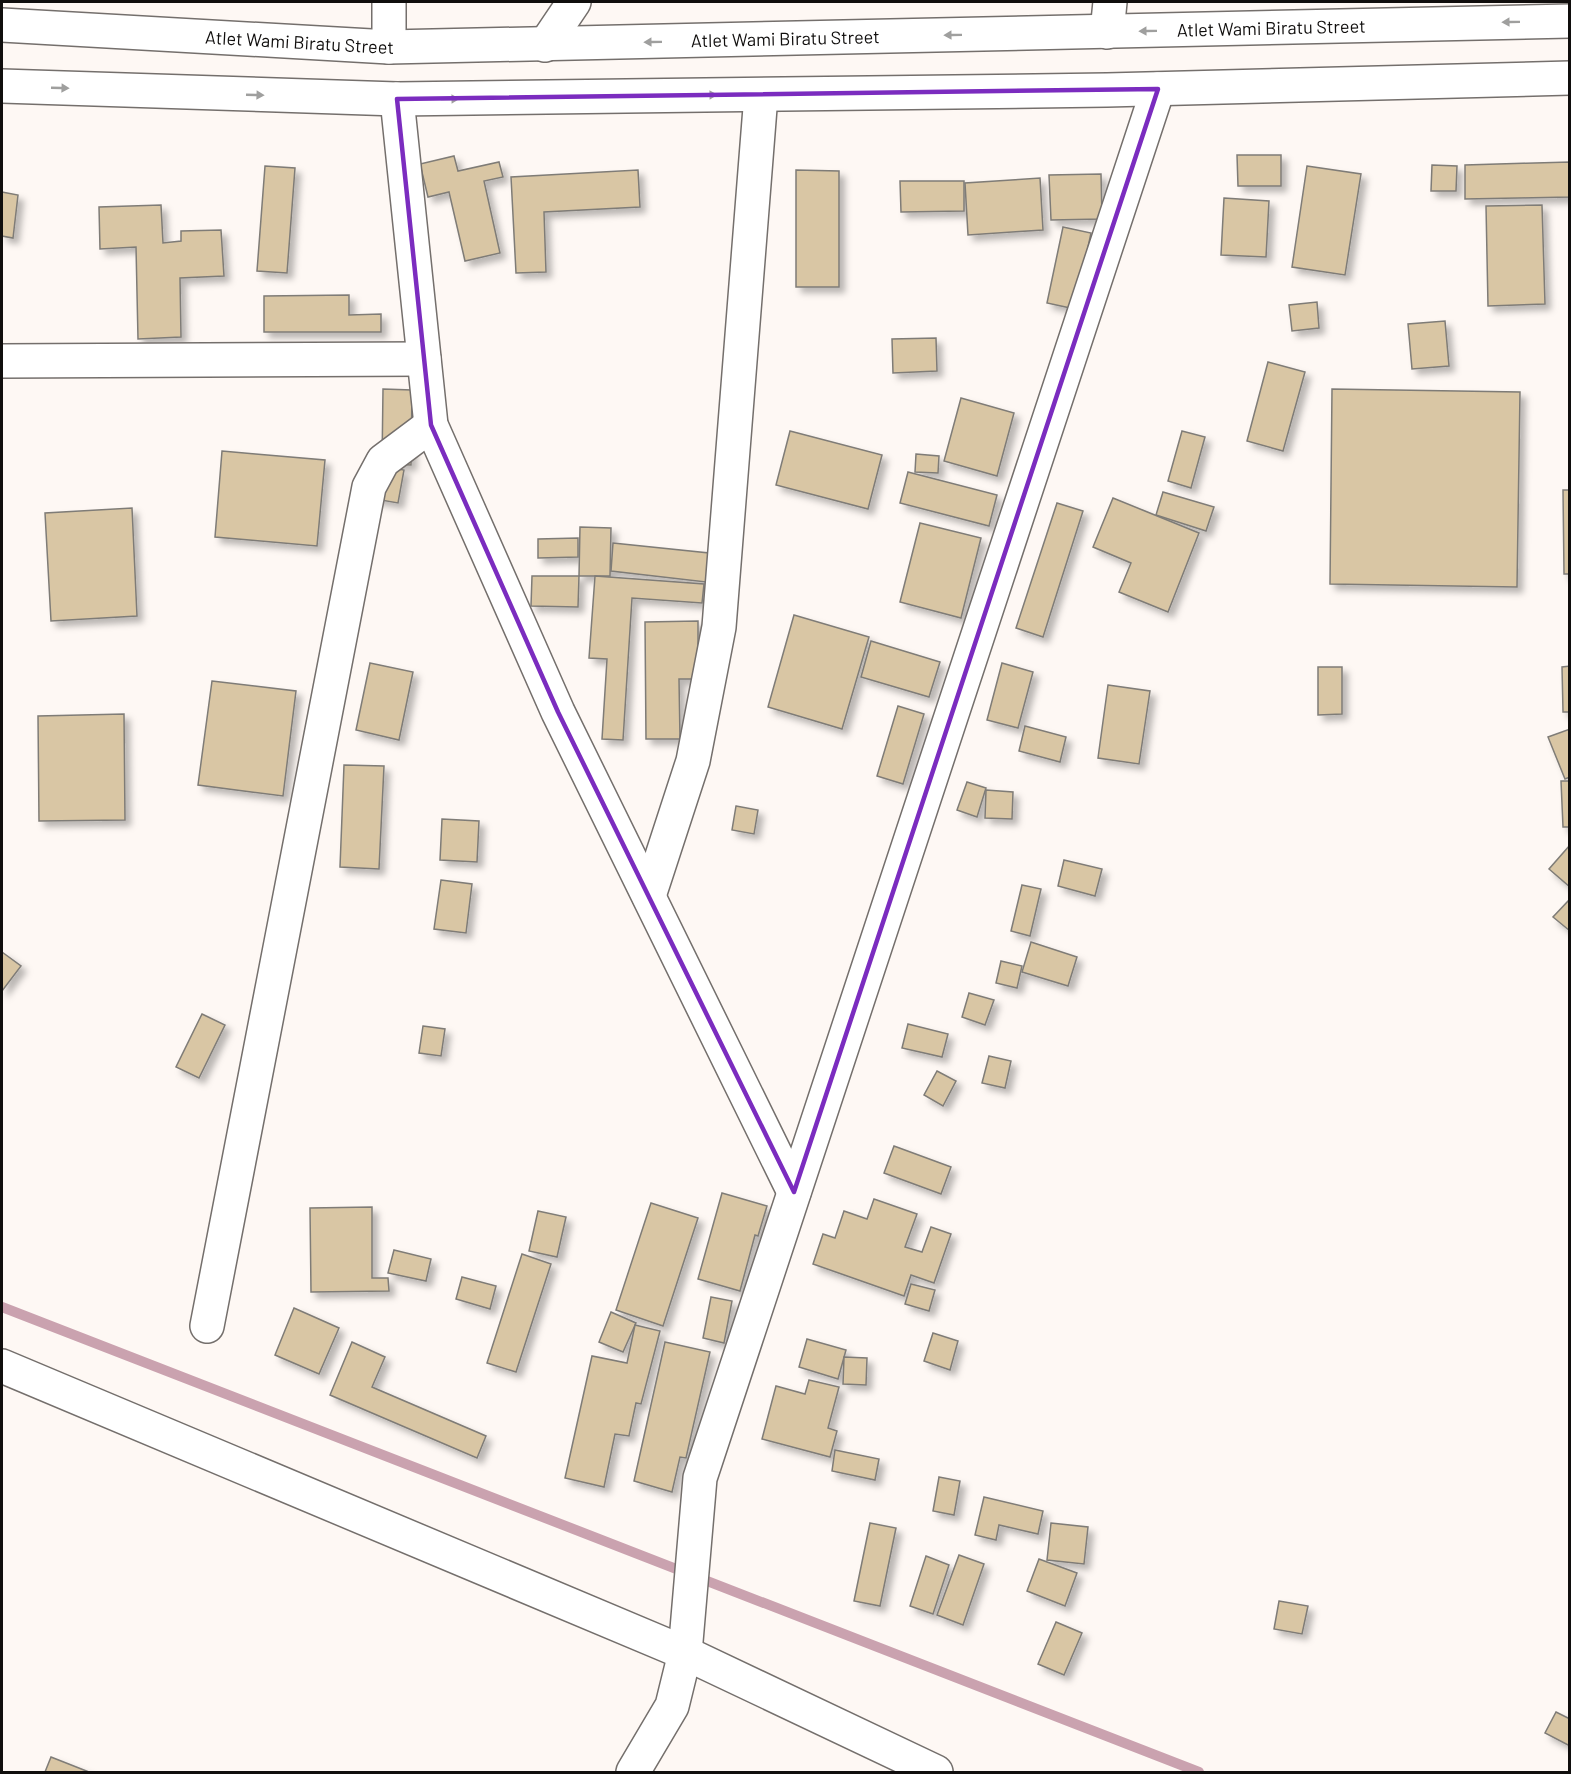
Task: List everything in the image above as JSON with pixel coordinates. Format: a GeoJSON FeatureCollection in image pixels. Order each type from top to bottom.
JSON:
{"type":"FeatureCollection","features":[{"type":"Feature","properties":{"kind":"street"},"geometry":{"type":"LineString","coordinates":[[389,2],[389,47]]}},
{"type":"Feature","properties":{"kind":"street"},"geometry":{"type":"LineString","coordinates":[[545,45],[574,2]]}},
{"type":"Feature","properties":{"kind":"street","name":"Atlet Wami Biratu Street"},"geometry":{"type":"LineString","coordinates":[[2,25],[389,47],[545,45],[1108,17],[1569,21]]}},
{"type":"Feature","properties":{"kind":"street"},"geometry":{"type":"LineString","coordinates":[[2,86],[397,99],[1158,89],[1569,78]]}},
{"type":"Feature","properties":{"kind":"street"},"geometry":{"type":"LineString","coordinates":[[633,1773],[672,1706],[685,1653],[700,1478],[1158,89]]}},
{"type":"Feature","properties":{"kind":"street"},"geometry":{"type":"LineString","coordinates":[[649,896],[693,761],[719,627],[760,94]]}},
{"type":"Feature","properties":{"kind":"street"},"geometry":{"type":"LineString","coordinates":[[397,99],[431,425],[558,712],[794,1192]]}},
{"type":"Feature","properties":{"kind":"street"},"geometry":{"type":"LineString","coordinates":[[2,361],[424,358]]}},
{"type":"Feature","properties":{"kind":"street"},"geometry":{"type":"LineString","coordinates":[[207,1326],[369,487],[383,461],[431,425]]}},
{"type":"Feature","properties":{"kind":"street"},"geometry":{"type":"LineString","coordinates":[[2,1365],[685,1653],[936,1773]]}},
{"type":"Feature","properties":{"kind":"highlighted area"},"geometry":{"type":"Polygon","coordinates":[[[1158,89],[794,1192],[558,712],[431,425],[397,99],[1158,89]]]}},
{"type":"Feature","properties":{"kind":"building"},"geometry":{"type":"Polygon","coordinates":[[[1237,155],[1281,155],[1281,186],[1238,186],[1237,155]]]}},
{"type":"Feature","properties":{"kind":"building"},"geometry":{"type":"Polygon","coordinates":[[[454,156],[458,171],[499,162],[503,177],[484,181],[500,253],[465,261],[449,192],[428,197],[420,164],[454,156]]]}},
{"type":"Feature","properties":{"kind":"building"},"geometry":{"type":"Polygon","coordinates":[[[1570,162],[1570,197],[1465,199],[1465,165],[1570,162]]]}},
{"type":"Feature","properties":{"kind":"building"},"geometry":{"type":"Polygon","coordinates":[[[1432,165],[1457,166],[1456,191],[1431,191],[1432,165]]]}},
{"type":"Feature","properties":{"kind":"building"},"geometry":{"type":"Polygon","coordinates":[[[265,166],[295,168],[287,273],[257,271],[265,166]]]}},
{"type":"Feature","properties":{"kind":"building"},"geometry":{"type":"Polygon","coordinates":[[[1307,166],[1361,174],[1345,275],[1292,267],[1307,166]]]}},
{"type":"Feature","properties":{"kind":"building"},"geometry":{"type":"Polygon","coordinates":[[[638,170],[640,207],[544,212],[546,272],[516,273],[511,177],[638,170]]]}},
{"type":"Feature","properties":{"kind":"building"},"geometry":{"type":"Polygon","coordinates":[[[796,170],[839,171],[839,287],[796,287],[796,170]]]}},
{"type":"Feature","properties":{"kind":"building"},"geometry":{"type":"Polygon","coordinates":[[[1101,174],[1102,219],[1051,220],[1049,175],[1101,174]]]}},
{"type":"Feature","properties":{"kind":"building"},"geometry":{"type":"Polygon","coordinates":[[[1040,178],[1043,230],[968,235],[965,183],[1040,178]]]}},
{"type":"Feature","properties":{"kind":"building"},"geometry":{"type":"Polygon","coordinates":[[[900,181],[964,181],[964,211],[901,212],[900,181]]]}},
{"type":"Feature","properties":{"kind":"building"},"geometry":{"type":"Polygon","coordinates":[[[2,192],[18,195],[13,238],[2,236],[2,192]]]}},
{"type":"Feature","properties":{"kind":"building"},"geometry":{"type":"Polygon","coordinates":[[[1224,198],[1269,201],[1266,257],[1221,255],[1224,198]]]}},
{"type":"Feature","properties":{"kind":"building"},"geometry":{"type":"Polygon","coordinates":[[[161,205],[163,243],[181,241],[181,231],[221,230],[224,276],[180,278],[181,337],[138,339],[136,247],[100,249],[99,207],[161,205]]]}},
{"type":"Feature","properties":{"kind":"building"},"geometry":{"type":"Polygon","coordinates":[[[1542,205],[1545,304],[1488,306],[1486,206],[1542,205]]]}},
{"type":"Feature","properties":{"kind":"building"},"geometry":{"type":"Polygon","coordinates":[[[1063,227],[1091,233],[1075,309],[1047,303],[1063,227]]]}},
{"type":"Feature","properties":{"kind":"building"},"geometry":{"type":"Polygon","coordinates":[[[349,295],[349,315],[381,314],[381,332],[264,332],[264,296],[349,295]]]}},
{"type":"Feature","properties":{"kind":"building"},"geometry":{"type":"Polygon","coordinates":[[[1317,302],[1319,328],[1292,331],[1289,305],[1317,302]]]}},
{"type":"Feature","properties":{"kind":"building"},"geometry":{"type":"Polygon","coordinates":[[[1445,321],[1449,366],[1412,369],[1408,324],[1445,321]]]}},
{"type":"Feature","properties":{"kind":"building"},"geometry":{"type":"Polygon","coordinates":[[[936,338],[937,371],[893,373],[892,339],[936,338]]]}},
{"type":"Feature","properties":{"kind":"building"},"geometry":{"type":"Polygon","coordinates":[[[1268,362],[1305,372],[1283,451],[1247,441],[1268,362]]]}},
{"type":"Feature","properties":{"kind":"building"},"geometry":{"type":"Polygon","coordinates":[[[383,389],[412,390],[411,465],[382,464],[383,389]]]}},
{"type":"Feature","properties":{"kind":"building"},"geometry":{"type":"Polygon","coordinates":[[[1332,389],[1520,392],[1517,587],[1330,584],[1332,389]]]}},
{"type":"Feature","properties":{"kind":"building"},"geometry":{"type":"Polygon","coordinates":[[[961,398],[1014,413],[997,476],[944,461],[961,398]]]}},
{"type":"Feature","properties":{"kind":"building"},"geometry":{"type":"Polygon","coordinates":[[[790,431],[882,455],[868,509],[776,485],[790,431]]]}},
{"type":"Feature","properties":{"kind":"building"},"geometry":{"type":"Polygon","coordinates":[[[1182,431],[1205,437],[1191,488],[1168,481],[1182,431]]]}},
{"type":"Feature","properties":{"kind":"building"},"geometry":{"type":"Polygon","coordinates":[[[222,451],[325,460],[317,546],[215,537],[222,451]]]}},
{"type":"Feature","properties":{"kind":"building"},"geometry":{"type":"Polygon","coordinates":[[[916,454],[939,456],[938,473],[915,472],[916,454]]]}},
{"type":"Feature","properties":{"kind":"building"},"geometry":{"type":"Polygon","coordinates":[[[375,465],[404,470],[398,503],[369,498],[375,465]]]}},
{"type":"Feature","properties":{"kind":"building"},"geometry":{"type":"Polygon","coordinates":[[[908,472],[997,495],[989,526],[900,503],[908,472]]]}},
{"type":"Feature","properties":{"kind":"building"},"geometry":{"type":"Polygon","coordinates":[[[1563,490],[1570,490],[1570,574],[1564,574],[1563,490]]]}},
{"type":"Feature","properties":{"kind":"building"},"geometry":{"type":"Polygon","coordinates":[[[1163,492],[1214,507],[1206,531],[1156,515],[1163,492]]]}},
{"type":"Feature","properties":{"kind":"building"},"geometry":{"type":"Polygon","coordinates":[[[1113,498],[1199,533],[1168,612],[1119,592],[1131,563],[1093,547],[1113,498]]]}},
{"type":"Feature","properties":{"kind":"building"},"geometry":{"type":"Polygon","coordinates":[[[1057,503],[1083,511],[1043,637],[1016,628],[1057,503]]]}},
{"type":"Feature","properties":{"kind":"building"},"geometry":{"type":"Polygon","coordinates":[[[132,508],[137,616],[51,621],[45,513],[132,508]]]}},
{"type":"Feature","properties":{"kind":"building"},"geometry":{"type":"Polygon","coordinates":[[[920,523],[981,538],[961,618],[900,602],[920,523]]]}},
{"type":"Feature","properties":{"kind":"building"},"geometry":{"type":"Polygon","coordinates":[[[580,527],[611,528],[610,576],[579,576],[580,527]]]}},
{"type":"Feature","properties":{"kind":"building"},"geometry":{"type":"Polygon","coordinates":[[[578,538],[578,557],[538,558],[538,539],[578,538]]]}},
{"type":"Feature","properties":{"kind":"building"},"geometry":{"type":"Polygon","coordinates":[[[613,543],[709,553],[706,582],[611,571],[613,543]]]}},
{"type":"Feature","properties":{"kind":"building"},"geometry":{"type":"Polygon","coordinates":[[[532,576],[579,576],[578,607],[531,606],[532,576]]]}},
{"type":"Feature","properties":{"kind":"building"},"geometry":{"type":"Polygon","coordinates":[[[595,576],[704,584],[702,603],[632,598],[623,740],[602,739],[607,659],[589,658],[595,576]]]}},
{"type":"Feature","properties":{"kind":"building"},"geometry":{"type":"Polygon","coordinates":[[[794,615],[869,637],[842,729],[768,707],[794,615]]]}},
{"type":"Feature","properties":{"kind":"building"},"geometry":{"type":"Polygon","coordinates":[[[698,621],[698,679],[679,679],[680,739],[646,739],[645,622],[698,621]]]}},
{"type":"Feature","properties":{"kind":"building"},"geometry":{"type":"Polygon","coordinates":[[[871,641],[940,662],[929,697],[861,677],[871,641]]]}},
{"type":"Feature","properties":{"kind":"building"},"geometry":{"type":"Polygon","coordinates":[[[370,663],[413,672],[399,740],[356,730],[370,663]]]}},
{"type":"Feature","properties":{"kind":"building"},"geometry":{"type":"Polygon","coordinates":[[[1002,663],[1033,672],[1018,728],[987,720],[1002,663]]]}},
{"type":"Feature","properties":{"kind":"building"},"geometry":{"type":"Polygon","coordinates":[[[1570,666],[1570,712],[1563,712],[1562,667],[1570,666]]]}},
{"type":"Feature","properties":{"kind":"building"},"geometry":{"type":"Polygon","coordinates":[[[1318,667],[1342,667],[1342,714],[1318,715],[1318,667]]]}},
{"type":"Feature","properties":{"kind":"building"},"geometry":{"type":"Polygon","coordinates":[[[212,681],[296,691],[283,796],[198,785],[212,681]]]}},
{"type":"Feature","properties":{"kind":"building"},"geometry":{"type":"Polygon","coordinates":[[[1108,685],[1150,691],[1139,764],[1098,758],[1108,685]]]}},
{"type":"Feature","properties":{"kind":"building"},"geometry":{"type":"Polygon","coordinates":[[[898,706],[924,714],[903,784],[877,776],[898,706]]]}},
{"type":"Feature","properties":{"kind":"building"},"geometry":{"type":"Polygon","coordinates":[[[124,714],[125,820],[39,821],[38,716],[124,714]]]}},
{"type":"Feature","properties":{"kind":"building"},"geometry":{"type":"Polygon","coordinates":[[[1025,726],[1066,737],[1060,762],[1019,751],[1025,726]]]}},
{"type":"Feature","properties":{"kind":"building"},"geometry":{"type":"Polygon","coordinates":[[[1570,729],[1570,777],[1565,779],[1548,737],[1570,729]]]}},
{"type":"Feature","properties":{"kind":"building"},"geometry":{"type":"Polygon","coordinates":[[[344,765],[384,766],[379,869],[340,867],[344,765]]]}},
{"type":"Feature","properties":{"kind":"building"},"geometry":{"type":"Polygon","coordinates":[[[1561,781],[1570,781],[1570,827],[1563,827],[1561,781]]]}},
{"type":"Feature","properties":{"kind":"building"},"geometry":{"type":"Polygon","coordinates":[[[967,782],[986,788],[977,817],[957,810],[967,782]]]}},
{"type":"Feature","properties":{"kind":"building"},"geometry":{"type":"Polygon","coordinates":[[[986,790],[1013,792],[1012,819],[985,818],[986,790]]]}},
{"type":"Feature","properties":{"kind":"building"},"geometry":{"type":"Polygon","coordinates":[[[736,806],[758,810],[754,834],[732,830],[736,806]]]}},
{"type":"Feature","properties":{"kind":"building"},"geometry":{"type":"Polygon","coordinates":[[[442,819],[479,821],[477,862],[440,860],[442,819]]]}},
{"type":"Feature","properties":{"kind":"building"},"geometry":{"type":"Polygon","coordinates":[[[1570,845],[1570,887],[1549,869],[1570,845]]]}},
{"type":"Feature","properties":{"kind":"building"},"geometry":{"type":"Polygon","coordinates":[[[1064,860],[1102,869],[1095,896],[1058,886],[1064,860]]]}},
{"type":"Feature","properties":{"kind":"building"},"geometry":{"type":"Polygon","coordinates":[[[441,880],[472,884],[466,933],[434,929],[441,880]]]}},
{"type":"Feature","properties":{"kind":"building"},"geometry":{"type":"Polygon","coordinates":[[[1022,885],[1041,889],[1030,936],[1011,931],[1022,885]]]}},
{"type":"Feature","properties":{"kind":"building"},"geometry":{"type":"Polygon","coordinates":[[[1570,899],[1570,931],[1553,917],[1570,899]]]}},
{"type":"Feature","properties":{"kind":"building"},"geometry":{"type":"Polygon","coordinates":[[[1031,942],[1077,957],[1068,986],[1022,972],[1031,942]]]}},
{"type":"Feature","properties":{"kind":"building"},"geometry":{"type":"Polygon","coordinates":[[[2,952],[21,966],[2,991],[2,952]]]}},
{"type":"Feature","properties":{"kind":"building"},"geometry":{"type":"Polygon","coordinates":[[[1001,961],[1022,966],[1017,988],[996,983],[1001,961]]]}},
{"type":"Feature","properties":{"kind":"building"},"geometry":{"type":"Polygon","coordinates":[[[969,993],[994,1000],[985,1025],[962,1017],[969,993]]]}},
{"type":"Feature","properties":{"kind":"building"},"geometry":{"type":"Polygon","coordinates":[[[202,1014],[225,1025],[199,1078],[176,1067],[202,1014]]]}},
{"type":"Feature","properties":{"kind":"building"},"geometry":{"type":"Polygon","coordinates":[[[908,1024],[948,1034],[942,1057],[902,1048],[908,1024]]]}},
{"type":"Feature","properties":{"kind":"building"},"geometry":{"type":"Polygon","coordinates":[[[423,1026],[445,1029],[441,1056],[419,1053],[423,1026]]]}},
{"type":"Feature","properties":{"kind":"building"},"geometry":{"type":"Polygon","coordinates":[[[989,1056],[1011,1061],[1005,1088],[982,1083],[989,1056]]]}},
{"type":"Feature","properties":{"kind":"building"},"geometry":{"type":"Polygon","coordinates":[[[937,1071],[956,1081],[943,1106],[924,1095],[937,1071]]]}},
{"type":"Feature","properties":{"kind":"building"},"geometry":{"type":"Polygon","coordinates":[[[894,1146],[951,1167],[941,1194],[884,1173],[894,1146]]]}},
{"type":"Feature","properties":{"kind":"building"},"geometry":{"type":"Polygon","coordinates":[[[722,1193],[767,1206],[758,1236],[755,1235],[740,1291],[698,1279],[722,1193]]]}},
{"type":"Feature","properties":{"kind":"building"},"geometry":{"type":"Polygon","coordinates":[[[874,1199],[917,1214],[905,1247],[922,1252],[931,1227],[951,1234],[934,1283],[911,1275],[904,1296],[813,1264],[823,1234],[835,1238],[844,1211],[867,1219],[874,1199]]]}},
{"type":"Feature","properties":{"kind":"building"},"geometry":{"type":"Polygon","coordinates":[[[651,1203],[698,1218],[663,1326],[616,1310],[651,1203]]]}},
{"type":"Feature","properties":{"kind":"building"},"geometry":{"type":"Polygon","coordinates":[[[372,1207],[372,1278],[388,1278],[389,1291],[311,1292],[310,1208],[372,1207]]]}},
{"type":"Feature","properties":{"kind":"building"},"geometry":{"type":"Polygon","coordinates":[[[538,1211],[566,1217],[557,1257],[529,1251],[538,1211]]]}},
{"type":"Feature","properties":{"kind":"building"},"geometry":{"type":"Polygon","coordinates":[[[394,1250],[431,1259],[426,1281],[388,1273],[394,1250]]]}},
{"type":"Feature","properties":{"kind":"building"},"geometry":{"type":"Polygon","coordinates":[[[522,1254],[551,1264],[516,1372],[487,1363],[522,1254]]]}},
{"type":"Feature","properties":{"kind":"building"},"geometry":{"type":"Polygon","coordinates":[[[462,1277],[496,1286],[490,1309],[456,1299],[462,1277]]]}},
{"type":"Feature","properties":{"kind":"building"},"geometry":{"type":"Polygon","coordinates":[[[911,1284],[935,1290],[929,1311],[905,1304],[911,1284]]]}},
{"type":"Feature","properties":{"kind":"building"},"geometry":{"type":"Polygon","coordinates":[[[711,1297],[732,1301],[724,1343],[703,1338],[711,1297]]]}},
{"type":"Feature","properties":{"kind":"building"},"geometry":{"type":"Polygon","coordinates":[[[294,1308],[339,1328],[319,1374],[275,1355],[294,1308]]]}},
{"type":"Feature","properties":{"kind":"building"},"geometry":{"type":"Polygon","coordinates":[[[611,1312],[636,1323],[623,1352],[599,1342],[611,1312]]]}},
{"type":"Feature","properties":{"kind":"building"},"geometry":{"type":"Polygon","coordinates":[[[635,1325],[660,1331],[641,1404],[636,1403],[629,1436],[615,1434],[604,1487],[565,1478],[592,1356],[627,1363],[635,1325]]]}},
{"type":"Feature","properties":{"kind":"building"},"geometry":{"type":"Polygon","coordinates":[[[933,1333],[958,1341],[950,1370],[924,1361],[933,1333]]]}},
{"type":"Feature","properties":{"kind":"building"},"geometry":{"type":"Polygon","coordinates":[[[807,1339],[846,1350],[838,1379],[799,1367],[807,1339]]]}},
{"type":"Feature","properties":{"kind":"building"},"geometry":{"type":"Polygon","coordinates":[[[352,1342],[385,1357],[372,1387],[486,1436],[477,1458],[330,1395],[352,1342]]]}},
{"type":"Feature","properties":{"kind":"building"},"geometry":{"type":"Polygon","coordinates":[[[665,1342],[710,1352],[686,1458],[680,1457],[672,1492],[634,1481],[665,1342]]]}},
{"type":"Feature","properties":{"kind":"building"},"geometry":{"type":"Polygon","coordinates":[[[844,1357],[867,1358],[866,1385],[843,1384],[844,1357]]]}},
{"type":"Feature","properties":{"kind":"building"},"geometry":{"type":"Polygon","coordinates":[[[809,1380],[839,1387],[828,1428],[837,1431],[830,1457],[762,1439],[776,1386],[805,1394],[809,1380]]]}},
{"type":"Feature","properties":{"kind":"building"},"geometry":{"type":"Polygon","coordinates":[[[835,1450],[879,1459],[875,1480],[832,1471],[835,1450]]]}},
{"type":"Feature","properties":{"kind":"building"},"geometry":{"type":"Polygon","coordinates":[[[939,1477],[960,1481],[954,1515],[933,1511],[939,1477]]]}},
{"type":"Feature","properties":{"kind":"building"},"geometry":{"type":"Polygon","coordinates":[[[984,1497],[1043,1511],[1038,1534],[999,1525],[996,1540],[975,1535],[984,1497]]]}},
{"type":"Feature","properties":{"kind":"building"},"geometry":{"type":"Polygon","coordinates":[[[870,1523],[896,1528],[880,1606],[854,1601],[870,1523]]]}},
{"type":"Feature","properties":{"kind":"building"},"geometry":{"type":"Polygon","coordinates":[[[1051,1523],[1088,1527],[1084,1564],[1047,1560],[1051,1523]]]}},
{"type":"Feature","properties":{"kind":"building"},"geometry":{"type":"Polygon","coordinates":[[[959,1555],[984,1564],[963,1625],[937,1615],[959,1555]]]}},
{"type":"Feature","properties":{"kind":"building"},"geometry":{"type":"Polygon","coordinates":[[[926,1556],[949,1565],[933,1614],[910,1606],[926,1556]]]}},
{"type":"Feature","properties":{"kind":"building"},"geometry":{"type":"Polygon","coordinates":[[[1039,1559],[1077,1573],[1065,1606],[1027,1591],[1039,1559]]]}},
{"type":"Feature","properties":{"kind":"building"},"geometry":{"type":"Polygon","coordinates":[[[1279,1601],[1308,1606],[1302,1634],[1274,1629],[1279,1601]]]}},
{"type":"Feature","properties":{"kind":"building"},"geometry":{"type":"Polygon","coordinates":[[[1056,1622],[1082,1633],[1064,1675],[1038,1664],[1056,1622]]]}},
{"type":"Feature","properties":{"kind":"building"},"geometry":{"type":"Polygon","coordinates":[[[1556,1712],[1570,1719],[1570,1746],[1545,1733],[1556,1712]]]}},
{"type":"Feature","properties":{"kind":"building"},"geometry":{"type":"Polygon","coordinates":[[[51,1757],[89,1772],[45,1772],[51,1757]]]}},
{"type":"Feature","properties":{"kind":"waterway"},"geometry":{"type":"LineString","coordinates":[[2,1307],[1199,1772]]}}]}
